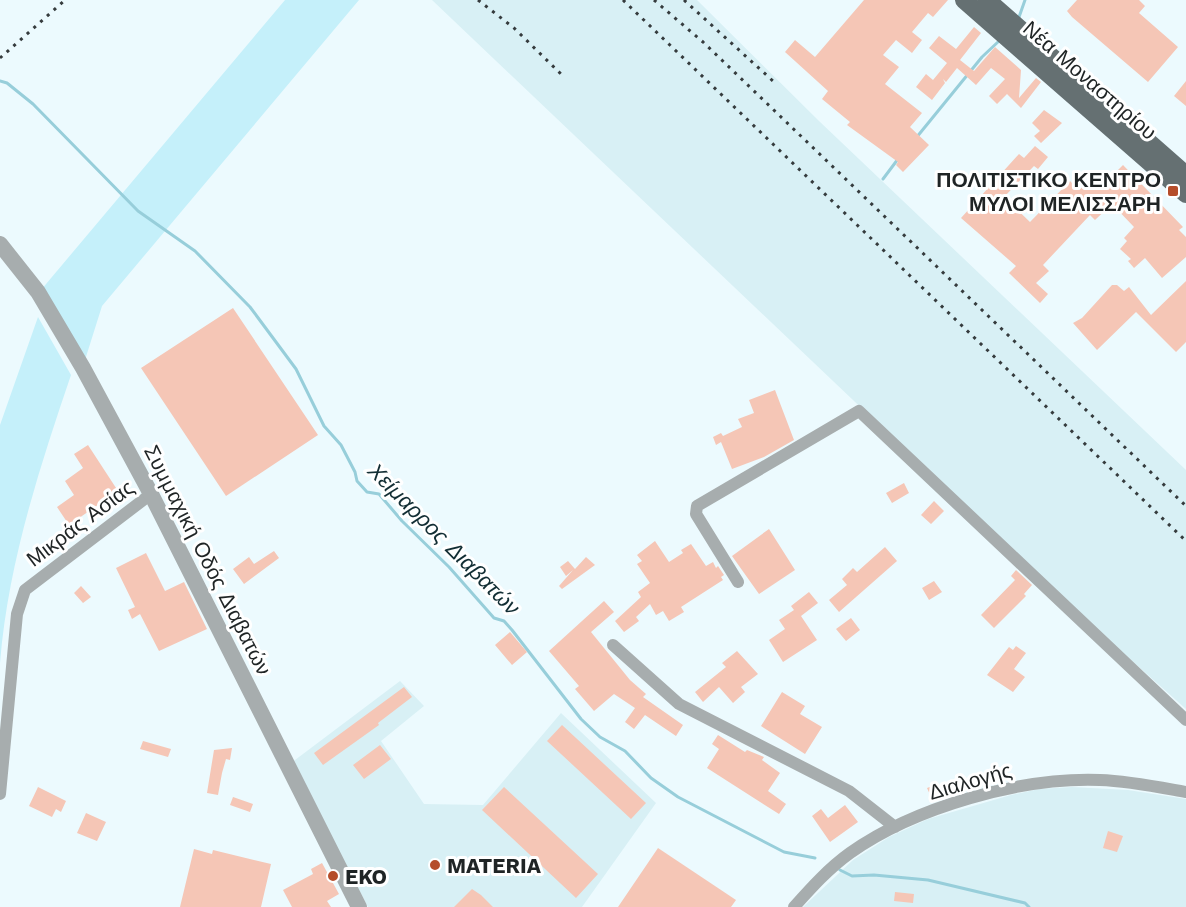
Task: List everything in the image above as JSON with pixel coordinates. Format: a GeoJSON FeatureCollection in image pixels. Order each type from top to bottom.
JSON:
{"type":"FeatureCollection","features":[{"type":"Feature","properties":{"kind":"main road","name":"Νέα Μοναστηρίου"},"geometry":{"type":"LineString","coordinates":[[964,0],[987,7],[1186,194]]}},
{"type":"Feature","properties":{"kind":"main road","name":"Νέα Μοναστηρίου"},"geometry":{"type":"LineString","coordinates":[[1025,43],[1186,175]]}},
{"type":"Feature","properties":{"kind":"street","name":"Συμμαχική Οδός Διαβατών"},"geometry":{"type":"LineString","coordinates":[[0,244],[38,292],[83,368],[151,494],[359,907]]}},
{"type":"Feature","properties":{"kind":"street"},"geometry":{"type":"LineString","coordinates":[[738,582],[696,514],[697,506],[859,411],[1186,720]]}},
{"type":"Feature","properties":{"kind":"street","name":"Μικράς Ασίας"},"geometry":{"type":"LineString","coordinates":[[0,794],[17,614],[25,590],[151,494]]}},
{"type":"Feature","properties":{"kind":"street"},"geometry":{"type":"LineString","coordinates":[[613,645],[679,704],[849,791],[895,827]]}},
{"type":"Feature","properties":{"kind":"street","name":"Διαλογής"},"geometry":{"type":"LineString","coordinates":[[794,907],[844,858],[895,827],[974,798],[1053,782],[1100,780],[1186,792]]}},
{"type":"Feature","properties":{"kind":"shaded area"},"geometry":{"type":"Polygon","coordinates":[[[285,0],[359,0],[102,306],[85,360],[41,290],[285,0]]]}},
{"type":"Feature","properties":{"kind":"shaded area"},"geometry":{"type":"Polygon","coordinates":[[[432,0],[697,0],[819,121],[1186,470],[1186,709],[1056,593],[432,0]]]}},
{"type":"Feature","properties":{"kind":"shaded area"},"geometry":{"type":"Polygon","coordinates":[[[38,317],[71,375],[26,517],[10,589],[0,663],[0,425],[38,317]]]}},
{"type":"Feature","properties":{"kind":"shaded area"},"geometry":{"type":"Polygon","coordinates":[[[400,681],[424,706],[381,741],[424,804],[483,805],[561,713],[656,803],[582,907],[368,907],[291,763],[400,681]]]}},
{"type":"Feature","properties":{"kind":"shaded area"},"geometry":{"type":"Polygon","coordinates":[[[1072,787],[1128,790],[1186,799],[1186,907],[803,907],[853,860],[889,837],[928,819],[1011,795],[1039,789],[1072,787]]]}},
{"type":"Feature","properties":{"kind":"building"},"geometry":{"type":"Polygon","coordinates":[[[864,0],[948,0],[933,17],[928,13],[912,32],[922,40],[912,53],[896,40],[883,55],[899,67],[885,84],[922,113],[910,127],[929,145],[903,172],[896,165],[898,162],[847,125],[850,122],[822,99],[828,91],[785,52],[795,40],[815,57],[864,0]]]}},
{"type":"Feature","properties":{"kind":"building"},"geometry":{"type":"Polygon","coordinates":[[[1077,0],[1139,0],[1145,6],[1139,13],[1178,47],[1148,82],[1072,17],[1067,11],[1077,0]]]}},
{"type":"Feature","properties":{"kind":"building"},"geometry":{"type":"Polygon","coordinates":[[[974,27],[981,33],[960,60],[974,71],[995,47],[1021,70],[1019,98],[1036,78],[1041,82],[1021,108],[1007,94],[997,104],[989,96],[1005,79],[991,68],[976,85],[957,68],[946,82],[943,79],[945,83],[932,100],[916,87],[926,74],[933,80],[947,63],[929,48],[939,36],[956,49],[974,27]]]}},
{"type":"Feature","properties":{"kind":"building"},"geometry":{"type":"Polygon","coordinates":[[[1186,81],[1186,106],[1174,96],[1186,81]]]}},
{"type":"Feature","properties":{"kind":"building"},"geometry":{"type":"Polygon","coordinates":[[[1044,110],[1062,123],[1041,143],[1034,136],[1040,131],[1032,123],[1044,110]]]}},
{"type":"Feature","properties":{"kind":"building"},"geometry":{"type":"Polygon","coordinates":[[[1035,146],[1048,157],[1038,169],[1034,166],[1004,197],[1030,222],[1070,181],[1079,190],[1091,178],[1100,188],[1123,165],[1183,227],[1179,230],[1186,237],[1186,257],[1162,278],[1145,258],[1134,268],[1128,261],[1131,259],[1120,249],[1127,241],[1124,238],[1134,227],[1112,204],[1095,220],[1090,215],[1043,265],[1049,271],[1036,283],[1048,294],[1040,303],[1009,273],[1016,266],[961,218],[1019,154],[1024,158],[1035,146]]]}},
{"type":"Feature","properties":{"kind":"building"},"geometry":{"type":"Polygon","coordinates":[[[1186,281],[1186,342],[1176,352],[1136,312],[1097,350],[1073,323],[1082,318],[1112,285],[1117,285],[1124,291],[1129,287],[1151,315],[1186,281]]]}},
{"type":"Feature","properties":{"kind":"building"},"geometry":{"type":"Polygon","coordinates":[[[233,308],[318,435],[226,496],[141,368],[233,308]]]}},
{"type":"Feature","properties":{"kind":"building"},"geometry":{"type":"Polygon","coordinates":[[[775,390],[794,440],[764,457],[732,469],[721,442],[716,445],[713,437],[721,433],[723,436],[742,427],[738,419],[754,413],[749,400],[775,390]]]}},
{"type":"Feature","properties":{"kind":"building"},"geometry":{"type":"Polygon","coordinates":[[[88,445],[118,491],[69,525],[57,507],[74,495],[65,481],[83,468],[74,454],[88,445]]]}},
{"type":"Feature","properties":{"kind":"building"},"geometry":{"type":"Polygon","coordinates":[[[904,483],[909,493],[892,503],[886,493],[904,483]]]}},
{"type":"Feature","properties":{"kind":"building"},"geometry":{"type":"Polygon","coordinates":[[[934,501],[944,511],[931,524],[921,515],[934,501]]]}},
{"type":"Feature","properties":{"kind":"building"},"geometry":{"type":"Polygon","coordinates":[[[769,529],[795,570],[759,594],[732,556],[769,529]]]}},
{"type":"Feature","properties":{"kind":"building"},"geometry":{"type":"Polygon","coordinates":[[[655,541],[669,562],[683,553],[681,550],[691,544],[706,566],[713,562],[716,568],[718,566],[724,575],[721,577],[723,580],[681,607],[684,612],[669,621],[663,611],[656,615],[650,604],[636,617],[639,621],[624,632],[615,621],[641,597],[638,592],[650,583],[637,564],[642,561],[637,555],[655,541]]]}},
{"type":"Feature","properties":{"kind":"building"},"geometry":{"type":"Polygon","coordinates":[[[885,547],[897,561],[839,612],[829,600],[847,585],[842,579],[853,568],[857,572],[885,547]]]}},
{"type":"Feature","properties":{"kind":"building"},"geometry":{"type":"Polygon","coordinates":[[[274,551],[279,558],[244,584],[233,569],[249,557],[254,564],[274,551]]]}},
{"type":"Feature","properties":{"kind":"building"},"geometry":{"type":"Polygon","coordinates":[[[146,553],[165,591],[184,582],[207,629],[159,651],[140,614],[132,619],[128,610],[135,607],[116,568],[146,553]]]}},
{"type":"Feature","properties":{"kind":"building"},"geometry":{"type":"Polygon","coordinates":[[[586,557],[595,565],[562,589],[559,586],[573,570],[566,576],[560,567],[568,561],[575,569],[586,557]]]}},
{"type":"Feature","properties":{"kind":"building"},"geometry":{"type":"Polygon","coordinates":[[[1016,570],[1032,585],[1024,594],[1026,596],[994,628],[981,615],[1015,580],[1011,576],[1016,570]]]}},
{"type":"Feature","properties":{"kind":"building"},"geometry":{"type":"Polygon","coordinates":[[[934,581],[942,592],[929,600],[922,588],[934,581]]]}},
{"type":"Feature","properties":{"kind":"building"},"geometry":{"type":"Polygon","coordinates":[[[81,586],[91,597],[83,603],[74,593],[81,586]]]}},
{"type":"Feature","properties":{"kind":"building"},"geometry":{"type":"Polygon","coordinates":[[[809,592],[818,603],[801,616],[817,640],[783,662],[769,640],[785,629],[779,620],[794,610],[791,606],[809,592]]]}},
{"type":"Feature","properties":{"kind":"building"},"geometry":{"type":"Polygon","coordinates":[[[604,601],[614,612],[591,632],[630,680],[646,694],[643,697],[683,725],[676,736],[645,715],[634,729],[625,722],[635,708],[614,694],[594,711],[575,689],[579,686],[549,651],[604,601]]]}},
{"type":"Feature","properties":{"kind":"building"},"geometry":{"type":"Polygon","coordinates":[[[851,618],[860,630],[846,641],[836,629],[851,618]]]}},
{"type":"Feature","properties":{"kind":"building"},"geometry":{"type":"Polygon","coordinates":[[[510,632],[527,652],[512,665],[495,645],[510,632]]]}},
{"type":"Feature","properties":{"kind":"building"},"geometry":{"type":"Polygon","coordinates":[[[1016,646],[1026,653],[1014,669],[1025,677],[1013,692],[987,675],[1009,647],[1013,650],[1016,646]]]}},
{"type":"Feature","properties":{"kind":"building"},"geometry":{"type":"Polygon","coordinates":[[[737,651],[758,674],[741,687],[745,692],[733,703],[719,687],[703,702],[695,692],[726,667],[722,663],[737,651]]]}},
{"type":"Feature","properties":{"kind":"building"},"geometry":{"type":"Polygon","coordinates":[[[404,687],[412,697],[378,723],[379,725],[323,765],[314,753],[404,687]]]}},
{"type":"Feature","properties":{"kind":"building"},"geometry":{"type":"Polygon","coordinates":[[[782,692],[805,706],[800,714],[822,727],[805,754],[761,726],[782,692]]]}},
{"type":"Feature","properties":{"kind":"building"},"geometry":{"type":"Polygon","coordinates":[[[562,725],[646,803],[631,819],[547,741],[562,725]]]}},
{"type":"Feature","properties":{"kind":"building"},"geometry":{"type":"Polygon","coordinates":[[[718,735],[745,752],[747,750],[764,757],[762,760],[780,773],[768,791],[786,804],[779,814],[707,768],[719,749],[712,744],[718,735]]]}},
{"type":"Feature","properties":{"kind":"building"},"geometry":{"type":"Polygon","coordinates":[[[143,741],[171,749],[168,757],[140,749],[143,741]]]}},
{"type":"Feature","properties":{"kind":"building"},"geometry":{"type":"Polygon","coordinates":[[[380,745],[391,759],[364,779],[353,765],[380,745]]]}},
{"type":"Feature","properties":{"kind":"building"},"geometry":{"type":"Polygon","coordinates":[[[232,748],[230,760],[226,759],[218,795],[207,793],[214,750],[232,748]]]}},
{"type":"Feature","properties":{"kind":"building"},"geometry":{"type":"Polygon","coordinates":[[[951,781],[956,794],[933,801],[927,788],[935,785],[937,788],[951,781]]]}},
{"type":"Feature","properties":{"kind":"building"},"geometry":{"type":"Polygon","coordinates":[[[38,787],[66,801],[61,812],[56,809],[52,817],[29,806],[38,787]]]}},
{"type":"Feature","properties":{"kind":"building"},"geometry":{"type":"Polygon","coordinates":[[[504,787],[598,874],[576,898],[482,810],[504,787]]]}},
{"type":"Feature","properties":{"kind":"building"},"geometry":{"type":"Polygon","coordinates":[[[233,797],[253,804],[250,812],[230,805],[233,797]]]}},
{"type":"Feature","properties":{"kind":"building"},"geometry":{"type":"Polygon","coordinates":[[[845,805],[858,822],[830,842],[812,816],[821,809],[828,818],[845,805]]]}},
{"type":"Feature","properties":{"kind":"building"},"geometry":{"type":"Polygon","coordinates":[[[86,813],[106,822],[97,841],[77,833],[86,813]]]}},
{"type":"Feature","properties":{"kind":"building"},"geometry":{"type":"Polygon","coordinates":[[[1108,831],[1123,836],[1117,852],[1103,848],[1108,831]]]}},
{"type":"Feature","properties":{"kind":"building"},"geometry":{"type":"Polygon","coordinates":[[[658,848],[736,900],[731,907],[618,907],[658,848]]]}},
{"type":"Feature","properties":{"kind":"building"},"geometry":{"type":"Polygon","coordinates":[[[194,849],[212,854],[213,850],[271,864],[261,907],[180,907],[194,849]]]}},
{"type":"Feature","properties":{"kind":"building"},"geometry":{"type":"Polygon","coordinates":[[[322,863],[339,894],[327,901],[331,907],[292,907],[283,890],[313,874],[311,869],[322,863]]]}},
{"type":"Feature","properties":{"kind":"building"},"geometry":{"type":"Polygon","coordinates":[[[472,889],[481,895],[493,907],[454,907],[472,889]]]}},
{"type":"Feature","properties":{"kind":"building"},"geometry":{"type":"Polygon","coordinates":[[[895,892],[914,894],[913,903],[894,901],[895,892]]]}},
{"type":"Feature","properties":{"kind":"waterway"},"geometry":{"type":"LineString","coordinates":[[1018,20],[1025,0]]}},
{"type":"Feature","properties":{"kind":"waterway"},"geometry":{"type":"LineString","coordinates":[[916,138],[982,57],[999,41]]}},
{"type":"Feature","properties":{"kind":"waterway","name":"Χείμαρρος Διαβατών"},"geometry":{"type":"LineString","coordinates":[[0,81],[7,83],[33,104],[138,211],[195,251],[250,307],[296,369],[324,426],[341,445],[355,472],[357,481],[367,492],[379,494],[494,618],[504,621],[581,719],[600,737],[625,751],[651,778],[678,797],[784,852],[815,858]]}},
{"type":"Feature","properties":{"kind":"waterway"},"geometry":{"type":"LineString","coordinates":[[883,179],[898,159]]}},
{"type":"Feature","properties":{"kind":"waterway","name":"Χείμαρρος Διαβατών"},"geometry":{"type":"LineString","coordinates":[[840,870],[852,876],[874,875],[928,880],[1025,903],[1029,907]]}},
{"type":"Feature","properties":{"kind":"railway"},"geometry":{"type":"LineString","coordinates":[[0,58],[65,0]]}},
{"type":"Feature","properties":{"kind":"railway"},"geometry":{"type":"LineString","coordinates":[[478,0],[514,28],[563,76]]}},
{"type":"Feature","properties":{"kind":"railway"},"geometry":{"type":"LineString","coordinates":[[623,0],[1186,541]]}},
{"type":"Feature","properties":{"kind":"railway"},"geometry":{"type":"LineString","coordinates":[[654,0],[703,42],[1186,506]]}},
{"type":"Feature","properties":{"kind":"railway"},"geometry":{"type":"LineString","coordinates":[[684,0],[773,81]]}},
{"type":"Feature","properties":{"kind":"place","name":"ΠΟΛΙΤΙΣΤΙΚΟ ΚΕΝΤΡΟ ΜΥΛΟΙ ΜΕΛΙΣΣΑΡΗ"},"geometry":{"type":"Point","coordinates":[1173,191]}},
{"type":"Feature","properties":{"kind":"place","name":"MATERIA"},"geometry":{"type":"Point","coordinates":[435,865]}},
{"type":"Feature","properties":{"kind":"place","name":"EKO"},"geometry":{"type":"Point","coordinates":[333,876]}}]}
